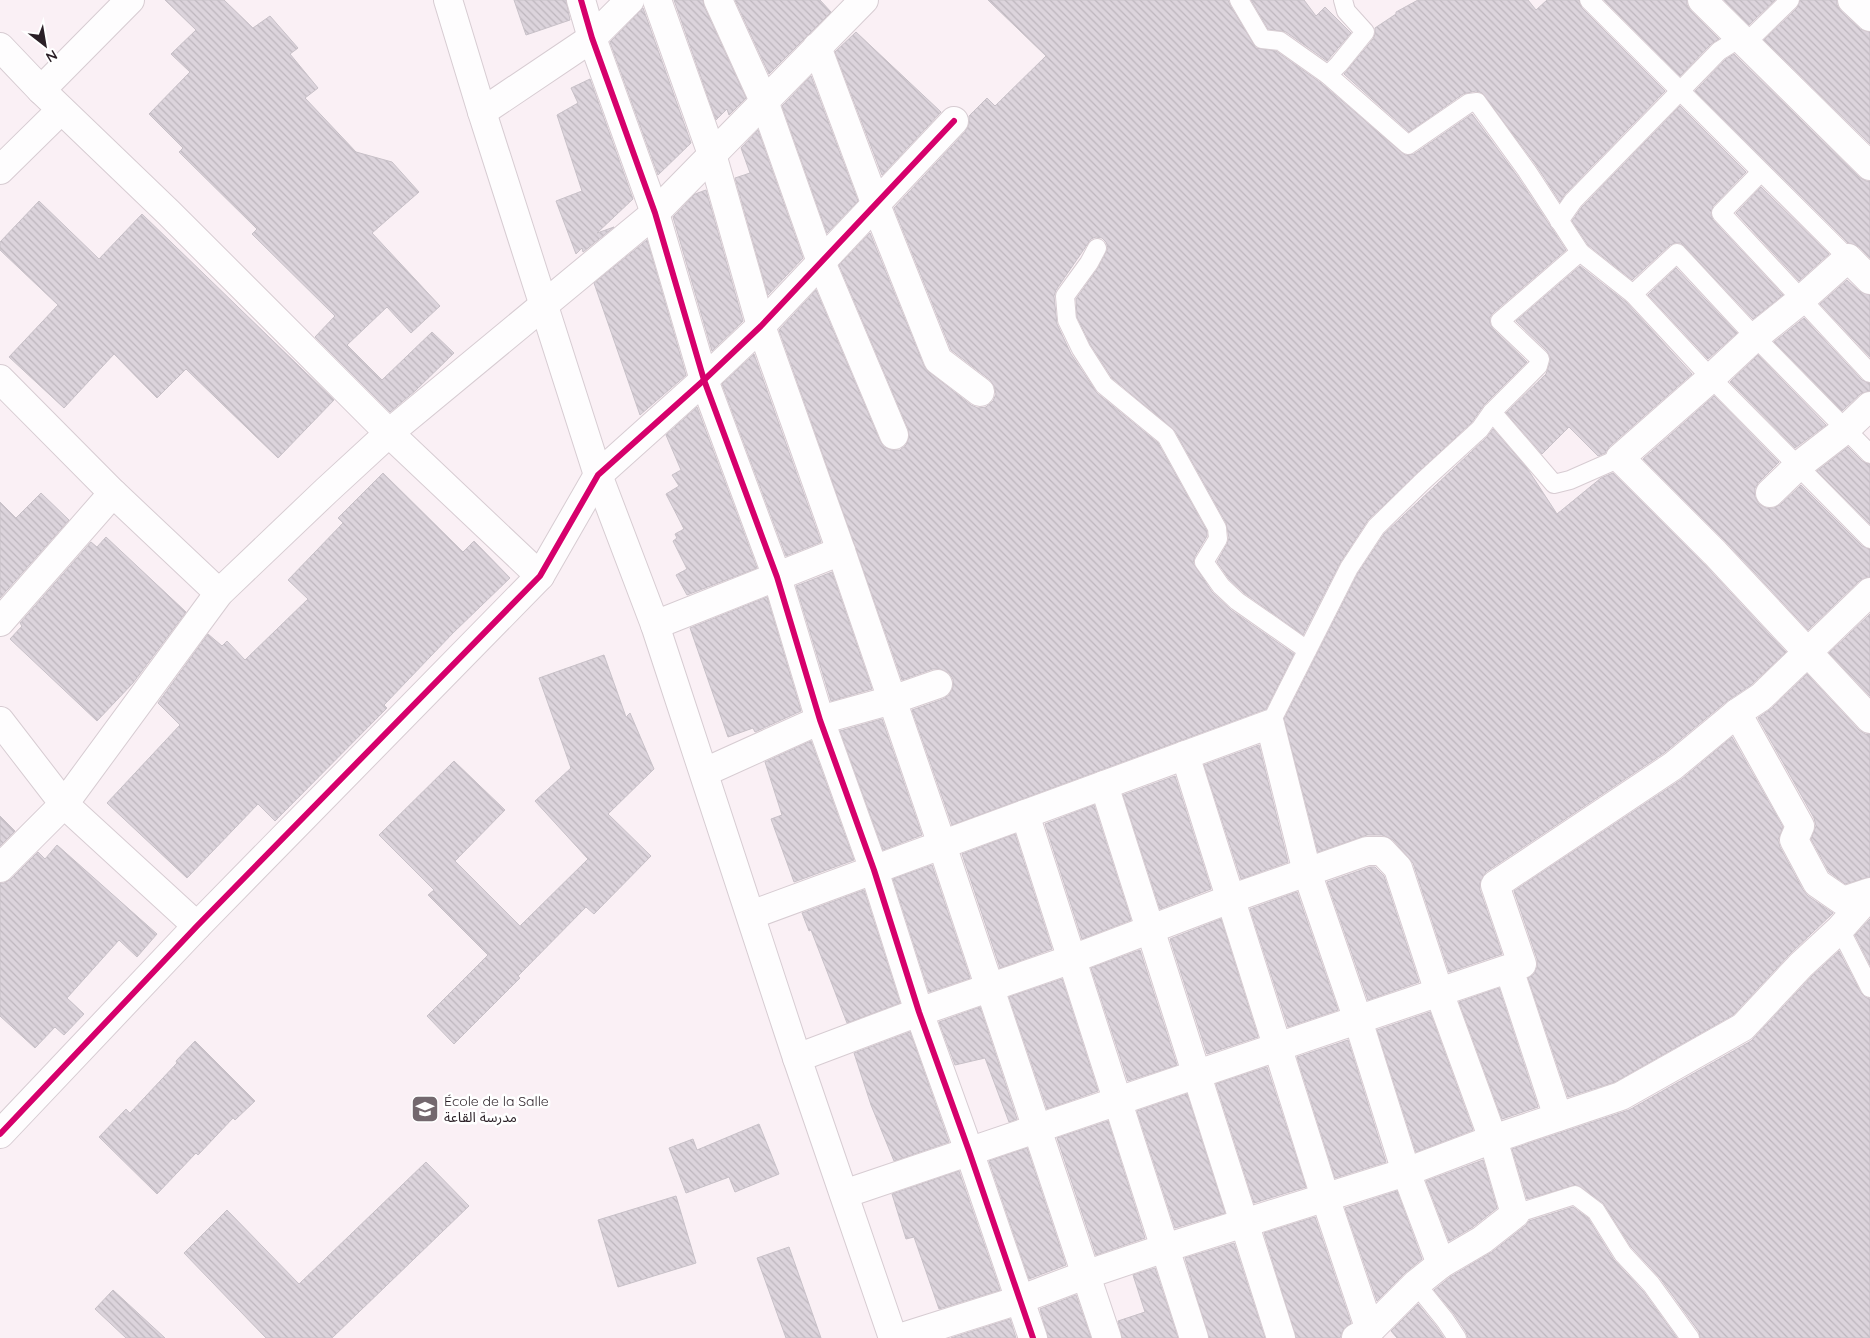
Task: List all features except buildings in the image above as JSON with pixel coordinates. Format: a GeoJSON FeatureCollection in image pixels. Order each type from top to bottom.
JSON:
{"type":"FeatureCollection","features":[{"type":"Feature","properties":{"kind":"street"},"geometry":{"type":"LineString","coordinates":[[41,90],[130,0]]}},
{"type":"Feature","properties":{"kind":"street"},"geometry":{"type":"LineString","coordinates":[[448,0],[598,475],[655,625],[705,772],[797,1058],[893,1338]]}},
{"type":"Feature","properties":{"kind":"street"},"geometry":{"type":"LineString","coordinates":[[581,0],[592,38],[655,212],[704,380],[777,577],[820,720],[874,870],[919,1012],[1033,1338]]}},
{"type":"Feature","properties":{"kind":"street"},"geometry":{"type":"LineString","coordinates":[[482,112],[592,38],[630,0]]}},
{"type":"Feature","properties":{"kind":"street"},"geometry":{"type":"LineString","coordinates":[[657,0],[712,154],[761,326],[942,845],[1107,1338]]}},
{"type":"Feature","properties":{"kind":"street"},"geometry":{"type":"LineString","coordinates":[[718,0],[764,101],[820,262],[894,435]]}},
{"type":"Feature","properties":{"kind":"street"},"geometry":{"type":"LineString","coordinates":[[1702,0],[1870,166]]}},
{"type":"Feature","properties":{"kind":"street"},"geometry":{"type":"LineString","coordinates":[[1852,0],[1870,17]]}},
{"type":"Feature","properties":{"kind":"street"},"geometry":{"type":"LineString","coordinates":[[0,868],[64,804],[219,593],[389,433],[655,212],[817,47],[850,4]]}},
{"type":"Feature","properties":{"kind":"street"},"geometry":{"type":"LineString","coordinates":[[0,47],[61,110],[176,219],[389,433],[540,576]]}},
{"type":"Feature","properties":{"kind":"street"},"geometry":{"type":"LineString","coordinates":[[817,47],[876,205],[938,360],[980,392]]}},
{"type":"Feature","properties":{"kind":"street"},"geometry":{"type":"LineString","coordinates":[[0,170],[61,110]]}},
{"type":"Feature","properties":{"kind":"street"},"geometry":{"type":"LineString","coordinates":[[0,1134],[197,926],[540,576],[598,475],[761,326],[954,121]]}},
{"type":"Feature","properties":{"kind":"street"},"geometry":{"type":"LineString","coordinates":[[1870,280],[1848,258],[1801,300],[1755,337],[1620,458],[1715,553],[1870,719]]}},
{"type":"Feature","properties":{"kind":"street"},"geometry":{"type":"LineString","coordinates":[[0,379],[113,493],[219,593]]}},
{"type":"Feature","properties":{"kind":"street"},"geometry":{"type":"LineString","coordinates":[[1770,493],[1798,466],[1846,428],[1870,406]]}},
{"type":"Feature","properties":{"kind":"street"},"geometry":{"type":"LineString","coordinates":[[0,622],[113,493]]}},
{"type":"Feature","properties":{"kind":"street"},"geometry":{"type":"LineString","coordinates":[[655,625],[841,551]]}},
{"type":"Feature","properties":{"kind":"street"},"geometry":{"type":"LineString","coordinates":[[844,1194],[1522,964],[1495,885],[1673,766],[1737,713],[1761,698],[1870,592]]}},
{"type":"Feature","properties":{"kind":"street"},"geometry":{"type":"LineString","coordinates":[[705,772],[820,720],[892,700],[938,684]]}},
{"type":"Feature","properties":{"kind":"street"},"geometry":{"type":"LineString","coordinates":[[1737,713],[1800,826],[1794,840],[1816,883],[1843,900],[1870,894]]}},
{"type":"Feature","properties":{"kind":"street"},"geometry":{"type":"LineString","coordinates":[[0,721],[64,804],[197,926]]}},
{"type":"Feature","properties":{"kind":"street"},"geometry":{"type":"LineString","coordinates":[[751,915],[1270,724],[1307,872],[1358,1020],[1406,1172],[1441,1264]]}},
{"type":"Feature","properties":{"kind":"street"},"geometry":{"type":"LineString","coordinates":[[797,1058],[919,1012],[1072,959],[1230,899],[1366,851],[1382,851],[1398,868],[1438,992],[1493,1139],[1515,1214],[1482,1240],[1441,1264],[1416,1284],[1363,1334],[1325,1197],[1230,899],[1185,755]]}},
{"type":"Feature","properties":{"kind":"street"},"geometry":{"type":"LineString","coordinates":[[1104,785],[1281,1338]]}},
{"type":"Feature","properties":{"kind":"street"},"geometry":{"type":"LineString","coordinates":[[1025,814],[1194,1338]]}},
{"type":"Feature","properties":{"kind":"street"},"geometry":{"type":"LineString","coordinates":[[899,1338],[1019,1300],[1165,1248],[1406,1172],[1493,1139],[1621,1096],[1743,1027],[1801,965],[1840,929],[1870,894]]}},
{"type":"Feature","properties":{"kind":"street"},"geometry":{"type":"LineString","coordinates":[[1509,968],[1558,1117]]}},
{"type":"Feature","properties":{"kind":"lane"},"geometry":{"type":"LineString","coordinates":[[1239,0],[1262,39],[1280,40],[1328,75],[1408,145],[1469,103],[1477,102],[1516,155],[1580,252],[1633,294],[1711,378],[1870,538]]}},
{"type":"Feature","properties":{"kind":"lane"},"geometry":{"type":"LineString","coordinates":[[1328,75],[1365,32],[1346,11],[1343,0]]}},
{"type":"Feature","properties":{"kind":"lane"},"geometry":{"type":"LineString","coordinates":[[1589,0],[1848,258]]}},
{"type":"Feature","properties":{"kind":"lane"},"geometry":{"type":"LineString","coordinates":[[1559,221],[1573,201],[1719,52],[1742,41],[1790,0]]}},
{"type":"Feature","properties":{"kind":"lane"},"geometry":{"type":"LineString","coordinates":[[1761,172],[1720,213],[1870,373]]}},
{"type":"Feature","properties":{"kind":"lane"},"geometry":{"type":"LineString","coordinates":[[1097,248],[1066,296],[1067,320],[1081,349],[1104,385],[1166,436],[1217,528],[1218,539],[1204,562],[1220,586],[1237,601],[1307,650]]}},
{"type":"Feature","properties":{"kind":"lane"},"geometry":{"type":"LineString","coordinates":[[1270,724],[1349,568],[1376,527],[1480,429],[1492,412],[1538,366],[1540,359],[1500,321],[1580,252]]}},
{"type":"Feature","properties":{"kind":"lane"},"geometry":{"type":"LineString","coordinates":[[1633,294],[1677,254],[1755,337],[1870,454]]}},
{"type":"Feature","properties":{"kind":"lane"},"geometry":{"type":"LineString","coordinates":[[1492,412],[1554,484],[1570,480],[1620,458]]}},
{"type":"Feature","properties":{"kind":"lane"},"geometry":{"type":"LineString","coordinates":[[1840,929],[1870,988]]}},
{"type":"Feature","properties":{"kind":"lane"},"geometry":{"type":"LineString","coordinates":[[1515,1214],[1575,1195],[1596,1211],[1623,1254],[1651,1284],[1690,1338]]}},
{"type":"Feature","properties":{"kind":"lane"},"geometry":{"type":"LineString","coordinates":[[1416,1284],[1457,1338]]}},
{"type":"Feature","properties":{"kind":"cycle path"},"geometry":{"type":"LineString","coordinates":[[581,0],[592,38],[655,213],[704,380],[777,577],[820,720],[874,870],[919,1012],[1033,1338]]}},
{"type":"Feature","properties":{"kind":"cycle path"},"geometry":{"type":"LineString","coordinates":[[0,1134],[197,926],[540,576],[598,475],[761,326],[954,121]]}},
{"type":"Feature","properties":{"kind":"place","name":"École de la Salle مدرسة القاعة"},"geometry":{"type":"Point","coordinates":[425,1109]}}]}
